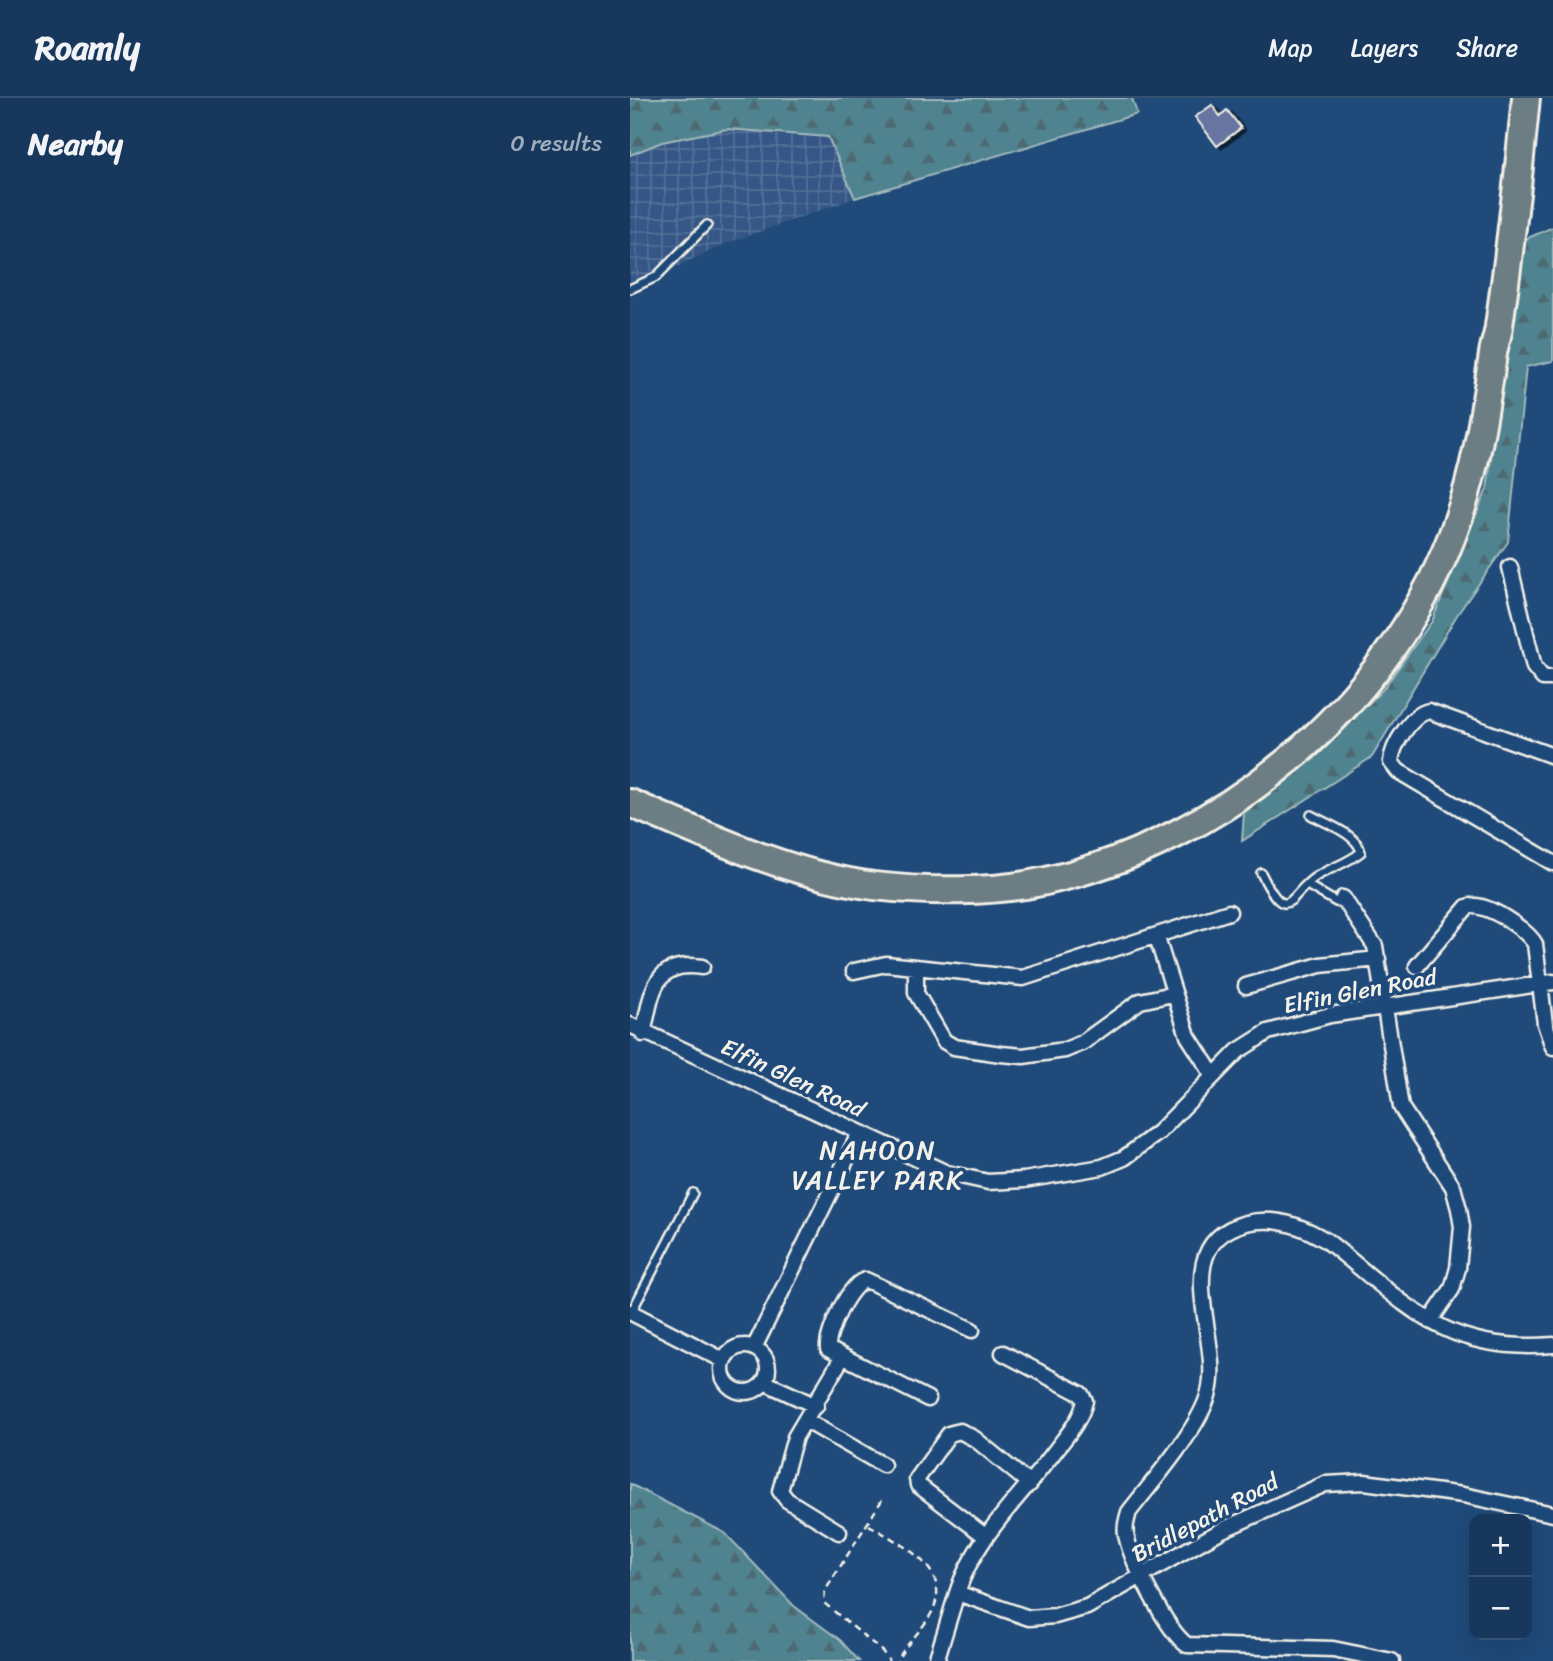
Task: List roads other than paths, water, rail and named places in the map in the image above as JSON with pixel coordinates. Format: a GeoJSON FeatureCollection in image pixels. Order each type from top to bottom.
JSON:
{"type":"FeatureCollection","features":[{"type":"Feature","properties":{"kind":"highway"},"geometry":{"type":"LineString","coordinates":[[1493,348],[1491,332],[1512,98]]}},
{"type":"Feature","properties":{"kind":"highway"},"geometry":{"type":"LineString","coordinates":[[630,803],[792,866],[864,884],[920,888],[989,887],[1043,882],[1093,868],[1187,828],[1262,781],[1302,749],[1371,678],[1395,645],[1438,568],[1472,478],[1486,410],[1493,348],[1502,306],[1526,98]]}},
{"type":"Feature","properties":{"kind":"street"},"geometry":{"type":"LineString","coordinates":[[1510,567],[1534,667],[1543,678],[1553,678]]}},
{"type":"Feature","properties":{"kind":"street"},"geometry":{"type":"LineString","coordinates":[[1553,756],[1429,711],[1417,716],[1397,745],[1391,762],[1398,771],[1553,863]]}},
{"type":"Feature","properties":{"kind":"street"},"geometry":{"type":"LineString","coordinates":[[1345,901],[1375,946],[1401,1107],[1452,1187],[1462,1227],[1458,1268],[1452,1289],[1430,1321]]}},
{"type":"Feature","properties":{"kind":"street"},"geometry":{"type":"LineString","coordinates":[[1417,966],[1467,907],[1479,905],[1532,938],[1547,983],[1545,1024],[1553,1046]]}},
{"type":"Feature","properties":{"kind":"street"},"geometry":{"type":"LineString","coordinates":[[854,971],[886,964],[1023,978],[1157,938],[1230,912]]}},
{"type":"Feature","properties":{"kind":"street"},"geometry":{"type":"LineString","coordinates":[[1157,938],[1188,1036],[1213,1075]]}},
{"type":"Feature","properties":{"kind":"street"},"geometry":{"type":"LineString","coordinates":[[1246,986],[1320,965],[1378,959]]}},
{"type":"Feature","properties":{"kind":"street"},"geometry":{"type":"LineString","coordinates":[[643,1034],[659,980],[675,966],[702,967]]}},
{"type":"Feature","properties":{"kind":"street"},"geometry":{"type":"LineString","coordinates":[[916,967],[916,993],[944,1041],[954,1047],[1001,1054],[1023,1056],[1065,1050],[1082,1044],[1140,1001],[1173,995]]}},
{"type":"Feature","properties":{"kind":"street","name":"Elfin Glen Road"},"geometry":{"type":"LineString","coordinates":[[630,1025],[643,1034],[859,1134],[966,1180],[1024,1181],[1102,1167],[1124,1158],[1159,1132],[1238,1051],[1268,1032],[1330,1015],[1547,983]]}},
{"type":"Feature","properties":{"kind":"street"},"geometry":{"type":"LineString","coordinates":[[754,1348],[859,1134]]}},
{"type":"Feature","properties":{"kind":"street"},"geometry":{"type":"LineString","coordinates":[[1392,1661],[1333,1649],[1187,1645],[1168,1625],[1127,1540],[1125,1527],[1129,1512],[1196,1420],[1209,1392],[1211,1357],[1200,1281],[1205,1259],[1213,1242],[1230,1228],[1254,1221],[1283,1222],[1307,1228],[1446,1332],[1469,1341],[1506,1347],[1553,1345]]}},
{"type":"Feature","properties":{"kind":"street"},"geometry":{"type":"LineString","coordinates":[[928,1399],[828,1349],[828,1339],[852,1288],[863,1280],[972,1330]]}},
{"type":"Feature","properties":{"kind":"street"},"geometry":{"type":"LineString","coordinates":[[631,1312],[723,1360]]}},
{"type":"Feature","properties":{"kind":"street"},"geometry":{"type":"LineString","coordinates":[[754,1348],[732,1349],[723,1360],[722,1374],[734,1390],[747,1392],[764,1382]]}},
{"type":"Feature","properties":{"kind":"street"},"geometry":{"type":"LineString","coordinates":[[754,1348],[767,1363],[764,1382]]}},
{"type":"Feature","properties":{"kind":"street"},"geometry":{"type":"LineString","coordinates":[[936,1661],[966,1565],[985,1536],[1030,1484],[1074,1426],[1085,1401],[1082,1394],[1003,1353]]}},
{"type":"Feature","properties":{"kind":"street"},"geometry":{"type":"LineString","coordinates":[[839,1532],[787,1500],[780,1491],[795,1437],[816,1406],[842,1358]]}},
{"type":"Feature","properties":{"kind":"street"},"geometry":{"type":"LineString","coordinates":[[764,1382],[816,1406]]}},
{"type":"Feature","properties":{"kind":"street"},"geometry":{"type":"LineString","coordinates":[[805,1420],[883,1465]]}},
{"type":"Feature","properties":{"kind":"street"},"geometry":{"type":"LineString","coordinates":[[985,1536],[918,1485],[917,1479],[950,1434],[960,1431],[975,1439],[1030,1484]]}},
{"type":"Feature","properties":{"kind":"street","name":"Bridlepath Road"},"geometry":{"type":"LineString","coordinates":[[957,1593],[1029,1618],[1055,1616],[1087,1607],[1222,1530],[1325,1484],[1364,1482],[1463,1494],[1553,1514]]}},
{"type":"Feature","properties":{"kind":"lane"},"geometry":{"type":"LineString","coordinates":[[630,289],[656,277],[707,225]]}},
{"type":"Feature","properties":{"kind":"lane"},"geometry":{"type":"LineString","coordinates":[[1261,873],[1273,897],[1284,902],[1293,900],[1315,877],[1361,852],[1359,845],[1352,839],[1311,815]]}},
{"type":"Feature","properties":{"kind":"lane"},"geometry":{"type":"LineString","coordinates":[[1307,885],[1336,902],[1345,901]]}},
{"type":"Feature","properties":{"kind":"lane"},"geometry":{"type":"LineString","coordinates":[[631,1312],[693,1193]]}},
{"type":"Feature","properties":{"kind":"district","name":"NAHOON VALLEY PARK"},"geometry":{"type":"Point","coordinates":[878,1165]}}]}
